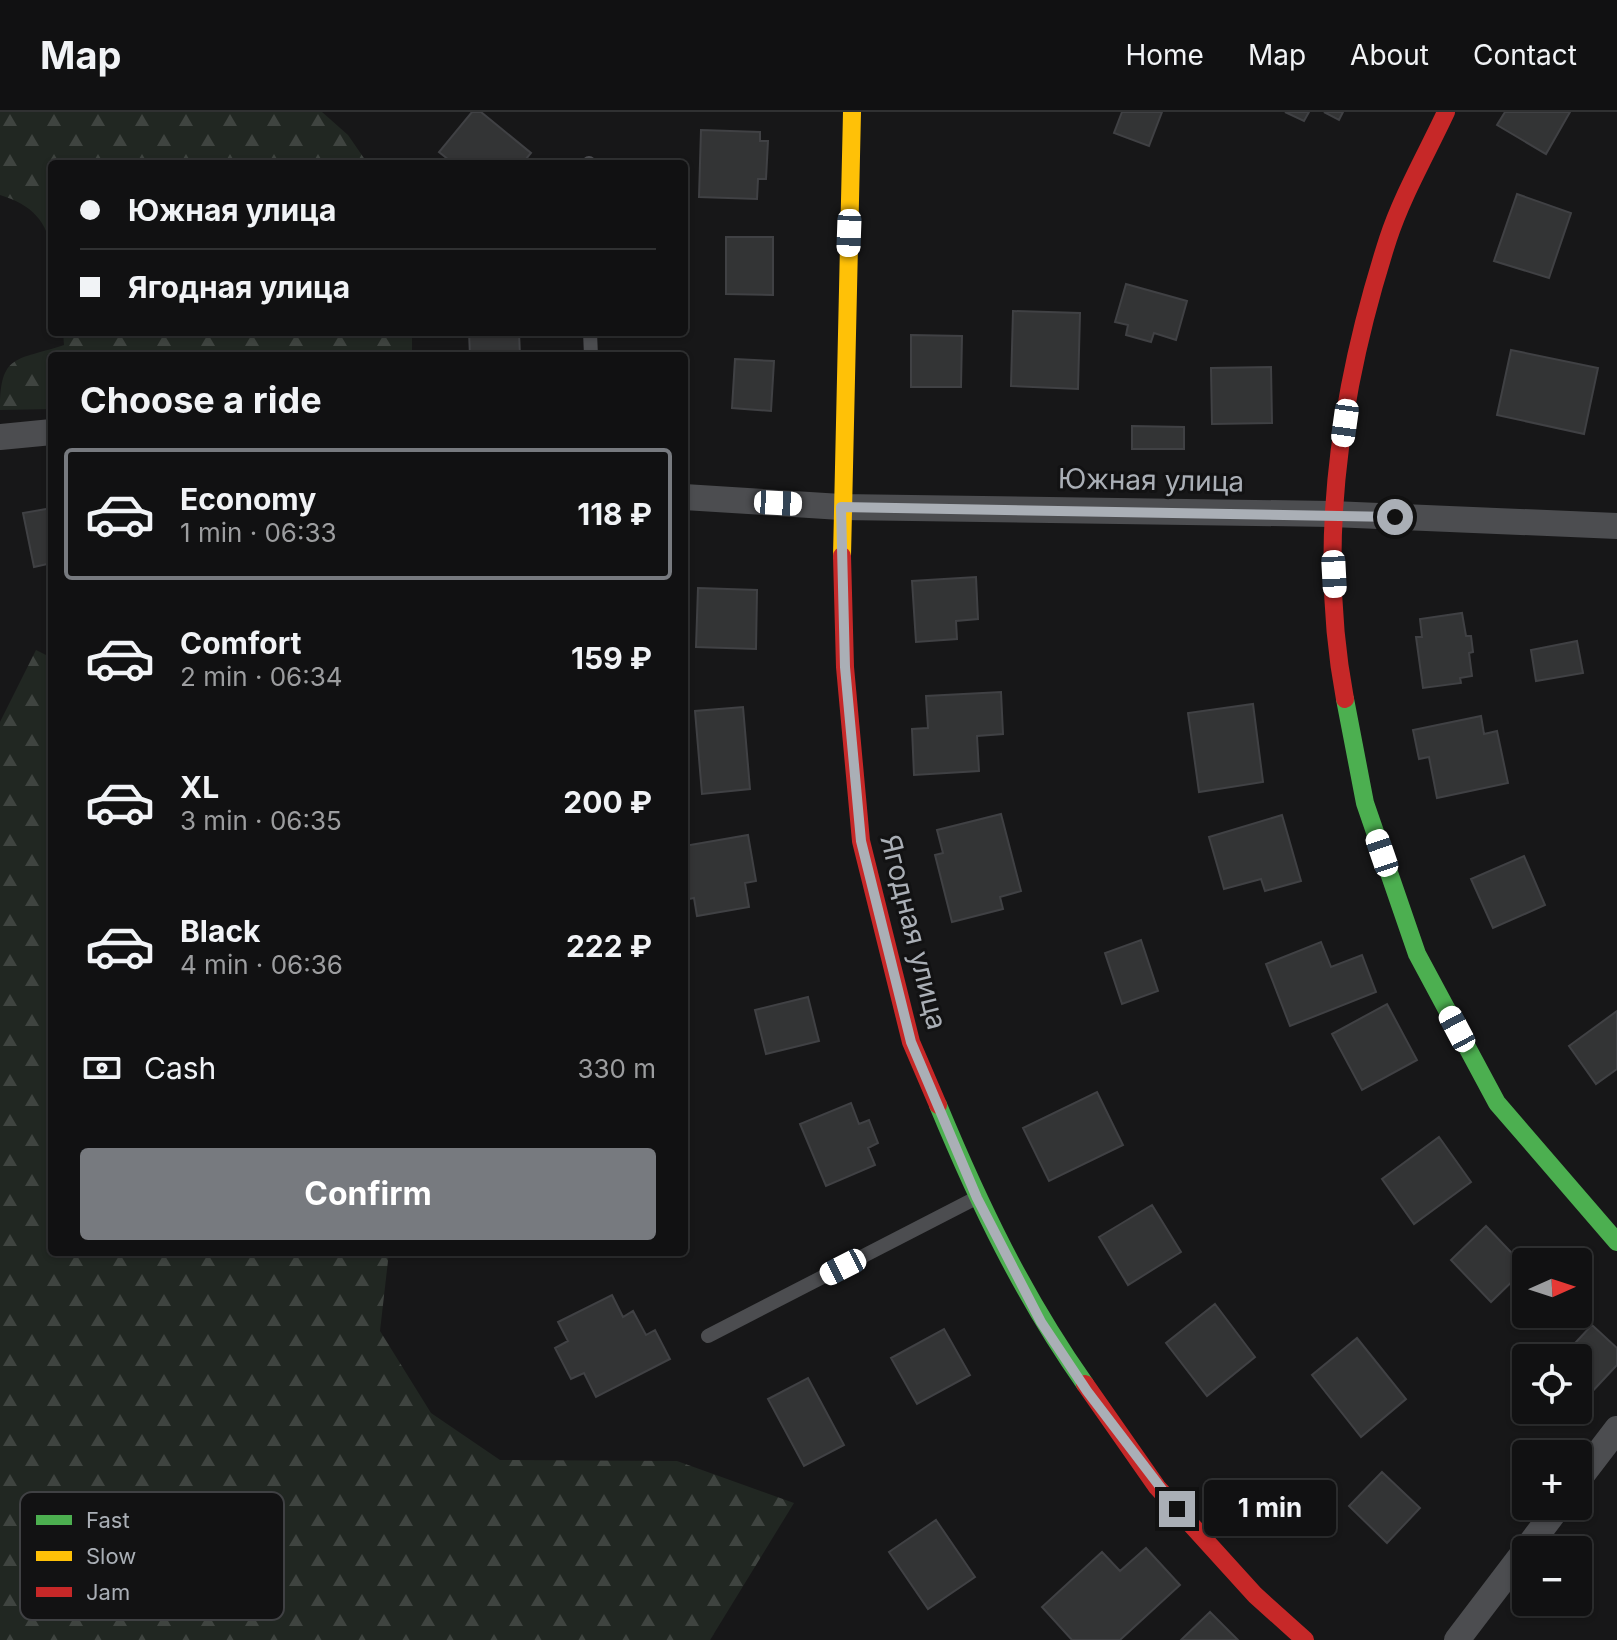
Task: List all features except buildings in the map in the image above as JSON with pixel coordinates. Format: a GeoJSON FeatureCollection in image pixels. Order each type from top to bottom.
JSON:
{"type":"FeatureCollection","features":[{"type":"Feature","properties":{"kind":"street","name":"Ягодная улица"},"geometry":{"type":"LineString","coordinates":[[852,112],[841,507],[845,667],[861,841],[911,1042],[977,1198],[1041,1322],[1157,1487],[1255,1595],[1305,1640]]}},
{"type":"Feature","properties":{"kind":"street"},"geometry":{"type":"LineString","coordinates":[[1446,112],[1389,236],[1353,363],[1332,514],[1338,663],[1365,803],[1417,954],[1497,1103],[1617,1242]]}},
{"type":"Feature","properties":{"kind":"street"},"geometry":{"type":"LineString","coordinates":[[0,437],[48,432]]}},
{"type":"Feature","properties":{"kind":"street","name":"Южная улица"},"geometry":{"type":"LineString","coordinates":[[688,497],[841,507],[1332,514],[1617,526]]}},
{"type":"Feature","properties":{"kind":"street"},"geometry":{"type":"LineString","coordinates":[[1592,1462],[1617,1429]]}},
{"type":"Feature","properties":{"kind":"street"},"geometry":{"type":"LineString","coordinates":[[1457,1640],[1548,1520]]}},
{"type":"Feature","properties":{"kind":"lane"},"geometry":{"type":"LineString","coordinates":[[708,1336],[977,1198]]}},
{"type":"Feature","properties":{"kind":"green space"},"geometry":{"type":"Polygon","coordinates":[[[0,112],[322,112],[348,135],[365,160],[48,160],[48,235],[29,209],[0,195],[0,112]]]}},
{"type":"Feature","properties":{"kind":"green space"},"geometry":{"type":"Polygon","coordinates":[[[63,336],[412,336],[412,352],[48,352],[48,409],[0,410],[3,378],[14,362],[64,345],[63,336]]]}},
{"type":"Feature","properties":{"kind":"green space"},"geometry":{"type":"Polygon","coordinates":[[[36,650],[48,656],[48,1256],[389,1256],[380,1331],[431,1413],[500,1460],[677,1461],[794,1503],[710,1640],[0,1640],[0,722],[36,650]]]}},
{"type":"Feature","properties":{"kind":"traffic: fast"},"geometry":{"type":"LineString","coordinates":[[1345,699],[1365,803],[1417,954],[1497,1103],[1617,1242]]}},
{"type":"Feature","properties":{"kind":"traffic: fast"},"geometry":{"type":"LineString","coordinates":[[938,1105],[1004,1249],[1042,1317],[1085,1384]]}},
{"type":"Feature","properties":{"kind":"traffic: slow"},"geometry":{"type":"LineString","coordinates":[[842,556],[852,112]]}},
{"type":"Feature","properties":{"kind":"traffic: jam"},"geometry":{"type":"LineString","coordinates":[[1345,699],[1337,641],[1333,525],[1346,408],[1371,294],[1388,239],[1407,191],[1446,112]]}},
{"type":"Feature","properties":{"kind":"traffic: jam"},"geometry":{"type":"LineString","coordinates":[[842,556],[845,667],[861,841],[911,1042],[938,1105]]}},
{"type":"Feature","properties":{"kind":"traffic: jam"},"geometry":{"type":"LineString","coordinates":[[1085,1384],[1157,1487],[1255,1595],[1305,1640]]}},
{"type":"Feature","properties":{"kind":"route"},"geometry":{"type":"LineString","coordinates":[[1177,1509],[1157,1487],[1087,1391],[1041,1322],[977,1198],[911,1042],[861,841],[845,667],[841,507],[1395,517]]}}]}
